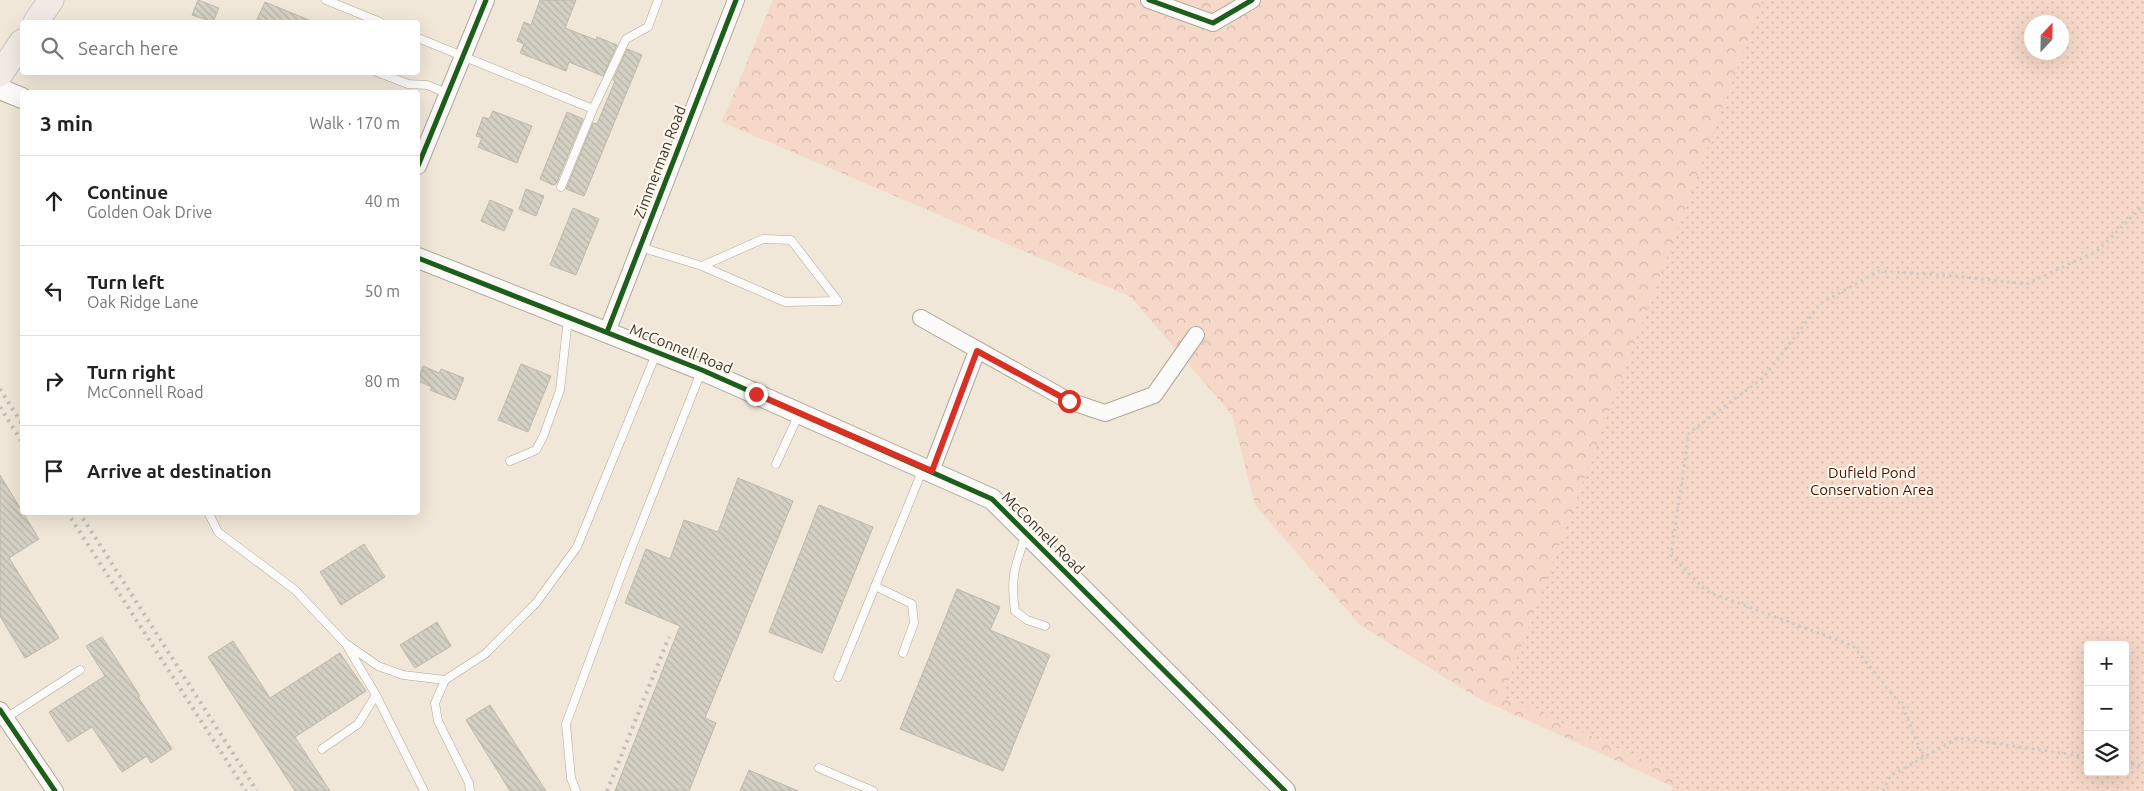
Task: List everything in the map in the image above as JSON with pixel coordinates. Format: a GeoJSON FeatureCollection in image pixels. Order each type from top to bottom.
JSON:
{"type":"FeatureCollection","features":[{"type":"Feature","properties":{"kind":"main road"},"geometry":{"type":"LineString","coordinates":[[37,20],[51,0]]}},
{"type":"Feature","properties":{"kind":"main road"},"geometry":{"type":"LineString","coordinates":[[0,74],[20,45]]}},
{"type":"Feature","properties":{"kind":"street"},"geometry":{"type":"LineString","coordinates":[[420,161],[486,0]]}},
{"type":"Feature","properties":{"kind":"street","name":"Zimmerman Road"},"geometry":{"type":"LineString","coordinates":[[607,332],[736,0]]}},
{"type":"Feature","properties":{"kind":"street"},"geometry":{"type":"LineString","coordinates":[[1149,0],[1212,23],[1252,0]]}},
{"type":"Feature","properties":{"kind":"street"},"geometry":{"type":"LineString","coordinates":[[0,89],[20,97]]}},
{"type":"Feature","properties":{"kind":"street","name":"McConnell Road"},"geometry":{"type":"LineString","coordinates":[[420,259],[702,370],[992,499],[1280,789]]}},
{"type":"Feature","properties":{"kind":"street"},"geometry":{"type":"LineString","coordinates":[[921,318],[1069,401],[1105,413],[1154,395],[1196,335]]}},
{"type":"Feature","properties":{"kind":"street"},"geometry":{"type":"LineString","coordinates":[[928,469],[977,351]]}},
{"type":"Feature","properties":{"kind":"street"},"geometry":{"type":"LineString","coordinates":[[3,714],[55,791]]}},
{"type":"Feature","properties":{"kind":"lane"},"geometry":{"type":"LineString","coordinates":[[326,0],[375,20]]}},
{"type":"Feature","properties":{"kind":"lane"},"geometry":{"type":"LineString","coordinates":[[561,187],[593,109],[626,39],[648,26],[658,0]]}},
{"type":"Feature","properties":{"kind":"lane"},"geometry":{"type":"LineString","coordinates":[[420,39],[593,109]]}},
{"type":"Feature","properties":{"kind":"lane"},"geometry":{"type":"LineString","coordinates":[[385,75],[408,84],[428,85],[448,93]]}},
{"type":"Feature","properties":{"kind":"lane"},"geometry":{"type":"LineString","coordinates":[[640,247],[702,266],[785,302],[838,301],[791,240],[763,239],[702,266]]}},
{"type":"Feature","properties":{"kind":"lane"},"geometry":{"type":"LineString","coordinates":[[510,460],[536,450],[543,437],[560,390],[568,317]]}},
{"type":"Feature","properties":{"kind":"lane"},"geometry":{"type":"LineString","coordinates":[[470,791],[468,783],[438,721],[435,703],[445,680],[485,654],[536,603],[577,547],[657,352]]}},
{"type":"Feature","properties":{"kind":"lane"},"geometry":{"type":"LineString","coordinates":[[576,791],[571,778],[566,724],[626,562],[702,370]]}},
{"type":"Feature","properties":{"kind":"lane"},"geometry":{"type":"LineString","coordinates":[[776,464],[799,414]]}},
{"type":"Feature","properties":{"kind":"lane"},"geometry":{"type":"LineString","coordinates":[[838,677],[875,586],[928,469]]}},
{"type":"Feature","properties":{"kind":"lane"},"geometry":{"type":"LineString","coordinates":[[210,515],[218,532],[295,590],[344,643],[376,695],[424,791]]}},
{"type":"Feature","properties":{"kind":"lane"},"geometry":{"type":"LineString","coordinates":[[1027,533],[1013,571],[1012,591],[1015,611],[1027,620],[1045,626]]}},
{"type":"Feature","properties":{"kind":"lane"},"geometry":{"type":"LineString","coordinates":[[875,586],[912,604],[914,623],[903,653]]}},
{"type":"Feature","properties":{"kind":"lane"},"geometry":{"type":"LineString","coordinates":[[344,643],[378,666],[386,669],[403,675],[445,680]]}},
{"type":"Feature","properties":{"kind":"lane"},"geometry":{"type":"LineString","coordinates":[[3,714],[80,670]]}},
{"type":"Feature","properties":{"kind":"lane"},"geometry":{"type":"LineString","coordinates":[[322,749],[358,724],[376,695]]}},
{"type":"Feature","properties":{"kind":"lane"},"geometry":{"type":"LineString","coordinates":[[819,768],[873,791]]}},
{"type":"Feature","properties":{"kind":"path"},"geometry":{"type":"LineString","coordinates":[[1923,757],[1903,707],[1853,646],[1706,591],[1670,555],[1688,433],[1764,377],[1820,304],[1879,271],[1955,276],[2026,284],[2097,251],[2144,205]]}},
{"type":"Feature","properties":{"kind":"path"},"geometry":{"type":"LineString","coordinates":[[1883,791],[1890,776],[1958,738],[2084,756]]}},
{"type":"Feature","properties":{"kind":"path"},"geometry":{"type":"LineString","coordinates":[[2129,764],[2144,766]]}},
{"type":"Feature","properties":{"kind":"green space"},"geometry":{"type":"Polygon","coordinates":[[[773,0],[2120,0],[2144,29],[2144,791],[1683,791],[1478,698],[1360,625],[1255,505],[1232,415],[1131,297],[722,122],[773,0]]]}},
{"type":"Feature","properties":{"kind":"green space","name":"Dufield Pond Conservation Area"},"geometry":{"type":"Polygon","coordinates":[[[1763,0],[2144,0],[2144,791],[1671,791],[1677,775],[1503,696],[1763,0]]]}},
{"type":"Feature","properties":{"kind":"building"},"geometry":{"type":"Polygon","coordinates":[[[198,0],[219,8],[214,20],[207,20],[192,15],[198,0]]]}},
{"type":"Feature","properties":{"kind":"building"},"geometry":{"type":"Polygon","coordinates":[[[540,0],[576,0],[565,28],[596,40],[597,37],[617,45],[603,76],[569,62],[566,71],[520,53],[524,44],[517,41],[524,22],[531,25],[540,0]]]}},
{"type":"Feature","properties":{"kind":"building"},"geometry":{"type":"Polygon","coordinates":[[[265,2],[309,20],[257,20],[265,2]]]}},
{"type":"Feature","properties":{"kind":"building"},"geometry":{"type":"Polygon","coordinates":[[[627,49],[642,55],[584,196],[566,189],[593,123],[597,124],[627,49]]]}},
{"type":"Feature","properties":{"kind":"building"},"geometry":{"type":"Polygon","coordinates":[[[493,111],[532,126],[517,163],[478,147],[482,138],[476,136],[483,117],[489,119],[493,111]]]}},
{"type":"Feature","properties":{"kind":"building"},"geometry":{"type":"Polygon","coordinates":[[[567,112],[583,119],[556,184],[553,185],[540,179],[567,112]]]}},
{"type":"Feature","properties":{"kind":"building"},"geometry":{"type":"Polygon","coordinates":[[[526,189],[544,196],[536,216],[519,209],[526,189]]]}},
{"type":"Feature","properties":{"kind":"building"},"geometry":{"type":"Polygon","coordinates":[[[490,200],[513,210],[504,231],[481,221],[490,200]]]}},
{"type":"Feature","properties":{"kind":"building"},"geometry":{"type":"Polygon","coordinates":[[[573,208],[599,219],[576,275],[550,265],[573,208]]]}},
{"type":"Feature","properties":{"kind":"building"},"geometry":{"type":"Polygon","coordinates":[[[521,364],[551,376],[528,432],[498,420],[521,364]]]}},
{"type":"Feature","properties":{"kind":"building"},"geometry":{"type":"Polygon","coordinates":[[[423,366],[439,373],[441,369],[464,378],[455,400],[430,390],[432,387],[420,382],[423,366]]]}},
{"type":"Feature","properties":{"kind":"building"},"geometry":{"type":"Polygon","coordinates":[[[0,475],[20,508],[20,515],[24,515],[39,539],[9,558],[59,638],[25,658],[0,616],[0,475]]]}},
{"type":"Feature","properties":{"kind":"building"},"geometry":{"type":"Polygon","coordinates":[[[738,478],[793,501],[705,718],[716,723],[689,791],[615,791],[680,626],[625,603],[646,549],[670,559],[684,520],[718,532],[738,478]]]}},
{"type":"Feature","properties":{"kind":"building"},"geometry":{"type":"Polygon","coordinates":[[[819,505],[873,527],[822,653],[769,632],[819,505]]]}},
{"type":"Feature","properties":{"kind":"building"},"geometry":{"type":"Polygon","coordinates":[[[364,544],[385,577],[341,605],[320,572],[364,544]]]}},
{"type":"Feature","properties":{"kind":"building"},"geometry":{"type":"Polygon","coordinates":[[[957,589],[1000,607],[990,630],[1050,655],[1003,771],[900,729],[957,589]]]}},
{"type":"Feature","properties":{"kind":"building"},"geometry":{"type":"Polygon","coordinates":[[[437,622],[451,646],[415,668],[400,645],[437,622]]]}},
{"type":"Feature","properties":{"kind":"building"},"geometry":{"type":"Polygon","coordinates":[[[102,637],[172,749],[151,763],[147,756],[122,772],[92,727],[68,742],[49,712],[105,676],[86,646],[102,637]]]}},
{"type":"Feature","properties":{"kind":"building"},"geometry":{"type":"Polygon","coordinates":[[[233,641],[270,698],[340,653],[366,691],[295,737],[330,791],[295,791],[208,657],[233,641]]]}},
{"type":"Feature","properties":{"kind":"building"},"geometry":{"type":"Polygon","coordinates":[[[490,705],[546,791],[510,791],[466,720],[490,705]]]}},
{"type":"Feature","properties":{"kind":"building"},"geometry":{"type":"Polygon","coordinates":[[[749,770],[798,791],[740,791],[749,770]]]}},
{"type":"Feature","properties":{"kind":"railway"},"geometry":{"type":"LineString","coordinates":[[0,389],[20,421]]}},
{"type":"Feature","properties":{"kind":"railway"},"geometry":{"type":"LineString","coordinates":[[0,407],[20,439]]}},
{"type":"Feature","properties":{"kind":"railway"},"geometry":{"type":"LineString","coordinates":[[69,515],[246,791]]}},
{"type":"Feature","properties":{"kind":"railway"},"geometry":{"type":"LineString","coordinates":[[81,515],[257,791]]}},
{"type":"Feature","properties":{"kind":"railway"},"geometry":{"type":"LineString","coordinates":[[607,791],[669,637]]}},
{"type":"Feature","properties":{"kind":"cycle path"},"geometry":{"type":"LineString","coordinates":[[420,161],[486,0]]}},
{"type":"Feature","properties":{"kind":"cycle path"},"geometry":{"type":"LineString","coordinates":[[607,332],[736,0]]}},
{"type":"Feature","properties":{"kind":"cycle path"},"geometry":{"type":"LineString","coordinates":[[1149,0],[1213,23],[1252,0]]}},
{"type":"Feature","properties":{"kind":"cycle path"},"geometry":{"type":"LineString","coordinates":[[420,259],[702,370],[992,499],[1285,791]]}},
{"type":"Feature","properties":{"kind":"cycle path"},"geometry":{"type":"LineString","coordinates":[[0,710],[55,791]]}},
{"type":"Feature","properties":{"kind":"route"},"geometry":{"type":"LineString","coordinates":[[756,394],[932,471],[977,351],[1069,401]]}}]}
